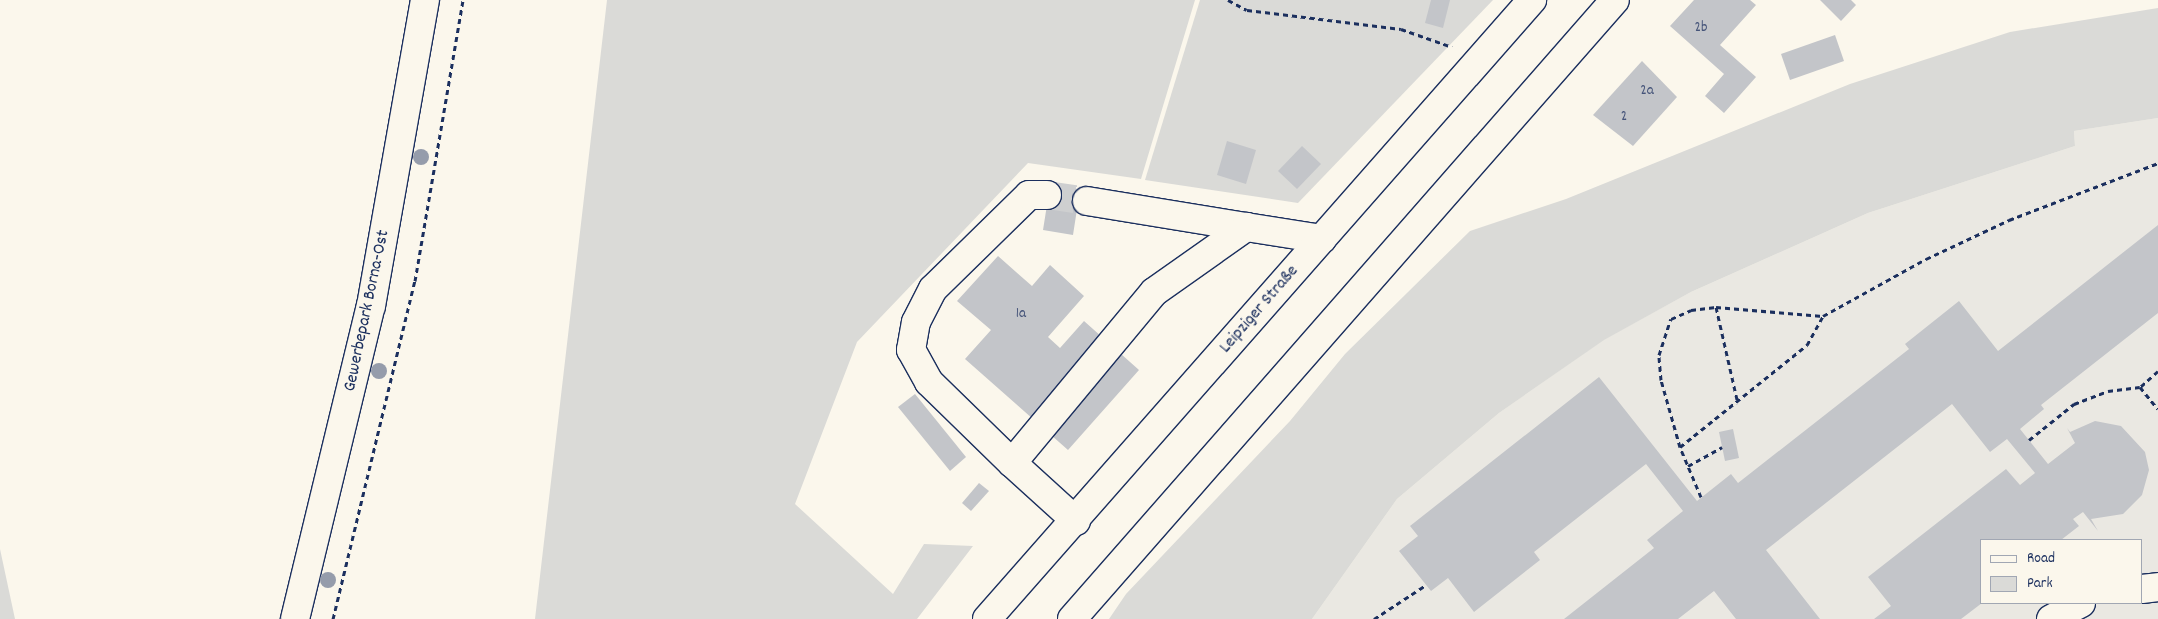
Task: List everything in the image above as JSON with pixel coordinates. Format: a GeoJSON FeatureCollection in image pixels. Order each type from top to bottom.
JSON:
{"type":"FeatureCollection","features":[{"type":"Feature","properties":{"kind":"main road","name":"Gewerbepark Borna-Ost"},"geometry":{"type":"LineString","coordinates":[[295,619],[371,306],[424,0]]}},
{"type":"Feature","properties":{"kind":"main road","name":"Leipziger Straße"},"geometry":{"type":"LineString","coordinates":[[987,619],[1076,521],[1532,0]]}},
{"type":"Feature","properties":{"kind":"main road"},"geometry":{"type":"LineString","coordinates":[[1072,619],[1614,0]]}},
{"type":"Feature","properties":{"kind":"main road"},"geometry":{"type":"LineString","coordinates":[[1047,195],[1029,195],[933,289],[916,322],[911,350],[929,382],[1012,463],[1076,521]]}},
{"type":"Feature","properties":{"kind":"main road"},"geometry":{"type":"LineString","coordinates":[[1087,201],[1322,239]]}},
{"type":"Feature","properties":{"kind":"main road"},"geometry":{"type":"LineString","coordinates":[[1012,463],[1154,292],[1246,227]]}},
{"type":"Feature","properties":{"kind":"main road"},"geometry":{"type":"LineString","coordinates":[[2143,589],[2158,587]]}},
{"type":"Feature","properties":{"kind":"main road"},"geometry":{"type":"LineString","coordinates":[[2051,619],[2079,604]]}},
{"type":"Feature","properties":{"kind":"path"},"geometry":{"type":"LineString","coordinates":[[333,619],[415,281],[463,0]]}},
{"type":"Feature","properties":{"kind":"path"},"geometry":{"type":"LineString","coordinates":[[1228,0],[1247,10],[1401,29],[1481,58]]}},
{"type":"Feature","properties":{"kind":"path"},"geometry":{"type":"LineString","coordinates":[[1680,447],[1738,404],[1807,345],[1823,316],[1926,258],[2001,224],[2158,163]]}},
{"type":"Feature","properties":{"kind":"path"},"geometry":{"type":"LineString","coordinates":[[1701,497],[1680,447],[1661,380],[1662,337],[1672,319],[1691,310],[1716,307],[1823,316]]}},
{"type":"Feature","properties":{"kind":"path"},"geometry":{"type":"LineString","coordinates":[[1716,307],[1738,404]]}},
{"type":"Feature","properties":{"kind":"path"},"geometry":{"type":"LineString","coordinates":[[2029,440],[2074,404],[2108,391],[2140,387],[2158,371]]}},
{"type":"Feature","properties":{"kind":"path"},"geometry":{"type":"LineString","coordinates":[[2140,387],[2158,410]]}},
{"type":"Feature","properties":{"kind":"path"},"geometry":{"type":"LineString","coordinates":[[1688,466],[1722,447]]}},
{"type":"Feature","properties":{"kind":"path"},"geometry":{"type":"LineString","coordinates":[[1374,619],[1426,585]]}},
{"type":"Feature","properties":{"kind":"shaded area"},"geometry":{"type":"Polygon","coordinates":[[[2158,118],[2158,619],[1312,619],[1397,499],[1499,413],[1603,340],[1691,292],[1868,213],[2075,146],[2074,131],[2158,118]]]}},
{"type":"Feature","properties":{"kind":"green space"},"geometry":{"type":"Polygon","coordinates":[[[607,0],[1195,0],[1141,179],[1028,163],[857,342],[795,504],[893,594],[924,544],[973,546],[917,619],[535,619],[607,0]]]}},
{"type":"Feature","properties":{"kind":"green space"},"geometry":{"type":"Polygon","coordinates":[[[1200,0],[1493,0],[1298,203],[1145,180],[1200,0]]]}},
{"type":"Feature","properties":{"kind":"green space"},"geometry":{"type":"Polygon","coordinates":[[[2158,8],[2158,118],[2074,131],[2075,146],[1868,213],[1691,292],[1604,340],[1499,413],[1397,499],[1312,619],[1109,619],[1126,594],[1290,421],[1345,354],[1470,231],[1566,199],[1850,84],[2010,32],[2158,8]]]}},
{"type":"Feature","properties":{"kind":"green space"},"geometry":{"type":"Polygon","coordinates":[[[0,549],[15,619],[0,619],[0,549]]]}},
{"type":"Feature","properties":{"kind":"building"},"geometry":{"type":"Polygon","coordinates":[[[1431,0],[1450,0],[1443,28],[1425,23],[1431,0]]]}},
{"type":"Feature","properties":{"kind":"building"},"geometry":{"type":"Polygon","coordinates":[[[1694,0],[1750,0],[1756,5],[1720,45],[1756,77],[1724,113],[1705,96],[1724,74],[1670,26],[1694,0]]]}},
{"type":"Feature","properties":{"kind":"building"},"geometry":{"type":"Polygon","coordinates":[[[1820,0],[1851,0],[1856,5],[1841,21],[1820,0]]]}},
{"type":"Feature","properties":{"kind":"building"},"geometry":{"type":"Polygon","coordinates":[[[1835,35],[1844,61],[1790,80],[1781,54],[1835,35]]]}},
{"type":"Feature","properties":{"kind":"building"},"geometry":{"type":"Polygon","coordinates":[[[1642,61],[1677,97],[1633,146],[1593,115],[1642,61]]]}},
{"type":"Feature","properties":{"kind":"building"},"geometry":{"type":"Polygon","coordinates":[[[1227,141],[1256,150],[1246,184],[1217,175],[1227,141]]]}},
{"type":"Feature","properties":{"kind":"building"},"geometry":{"type":"Polygon","coordinates":[[[1302,146],[1321,164],[1297,189],[1278,171],[1302,146]]]}},
{"type":"Feature","properties":{"kind":"building"},"geometry":{"type":"Polygon","coordinates":[[[1050,186],[1080,190],[1073,235],[1043,230],[1050,186]]]}},
{"type":"Feature","properties":{"kind":"building"},"geometry":{"type":"Polygon","coordinates":[[[2158,225],[2158,313],[2041,405],[2044,409],[2020,429],[2048,464],[2075,443],[2067,428],[2070,432],[2095,421],[2121,426],[2145,452],[2149,470],[2142,495],[2123,514],[2091,519],[2098,531],[2083,512],[2073,519],[2079,526],[2062,539],[1980,539],[1981,604],[1961,619],[1874,619],[1891,606],[1868,577],[2006,469],[2020,485],[2035,473],[2007,439],[1990,452],[1952,404],[1766,550],[1820,619],[1736,619],[1714,591],[1678,619],[1564,619],[1654,548],[1647,540],[1683,511],[1646,464],[1534,552],[1540,560],[1474,612],[1448,578],[1431,591],[1399,551],[1418,536],[1410,526],[1599,377],[1697,501],[1731,474],[1738,483],[1909,349],[1905,344],[1959,301],[1998,351],[2158,225]]]}},
{"type":"Feature","properties":{"kind":"building"},"geometry":{"type":"Polygon","coordinates":[[[998,256],[1032,286],[1050,265],[1084,296],[1048,337],[1060,348],[1084,321],[1139,370],[1068,450],[965,359],[991,330],[957,301],[998,256]]]}},
{"type":"Feature","properties":{"kind":"building"},"geometry":{"type":"Polygon","coordinates":[[[915,394],[966,457],[950,471],[898,407],[915,394]]]}},
{"type":"Feature","properties":{"kind":"building"},"geometry":{"type":"Polygon","coordinates":[[[1733,429],[1739,458],[1725,461],[1719,432],[1733,429]]]}},
{"type":"Feature","properties":{"kind":"building"},"geometry":{"type":"Polygon","coordinates":[[[979,483],[989,491],[971,511],[962,503],[979,483]]]}},
{"type":"Feature","properties":{"kind":"tunnel"},"geometry":{"type":"LineString","coordinates":[[1047,195],[1087,201]]}}]}
